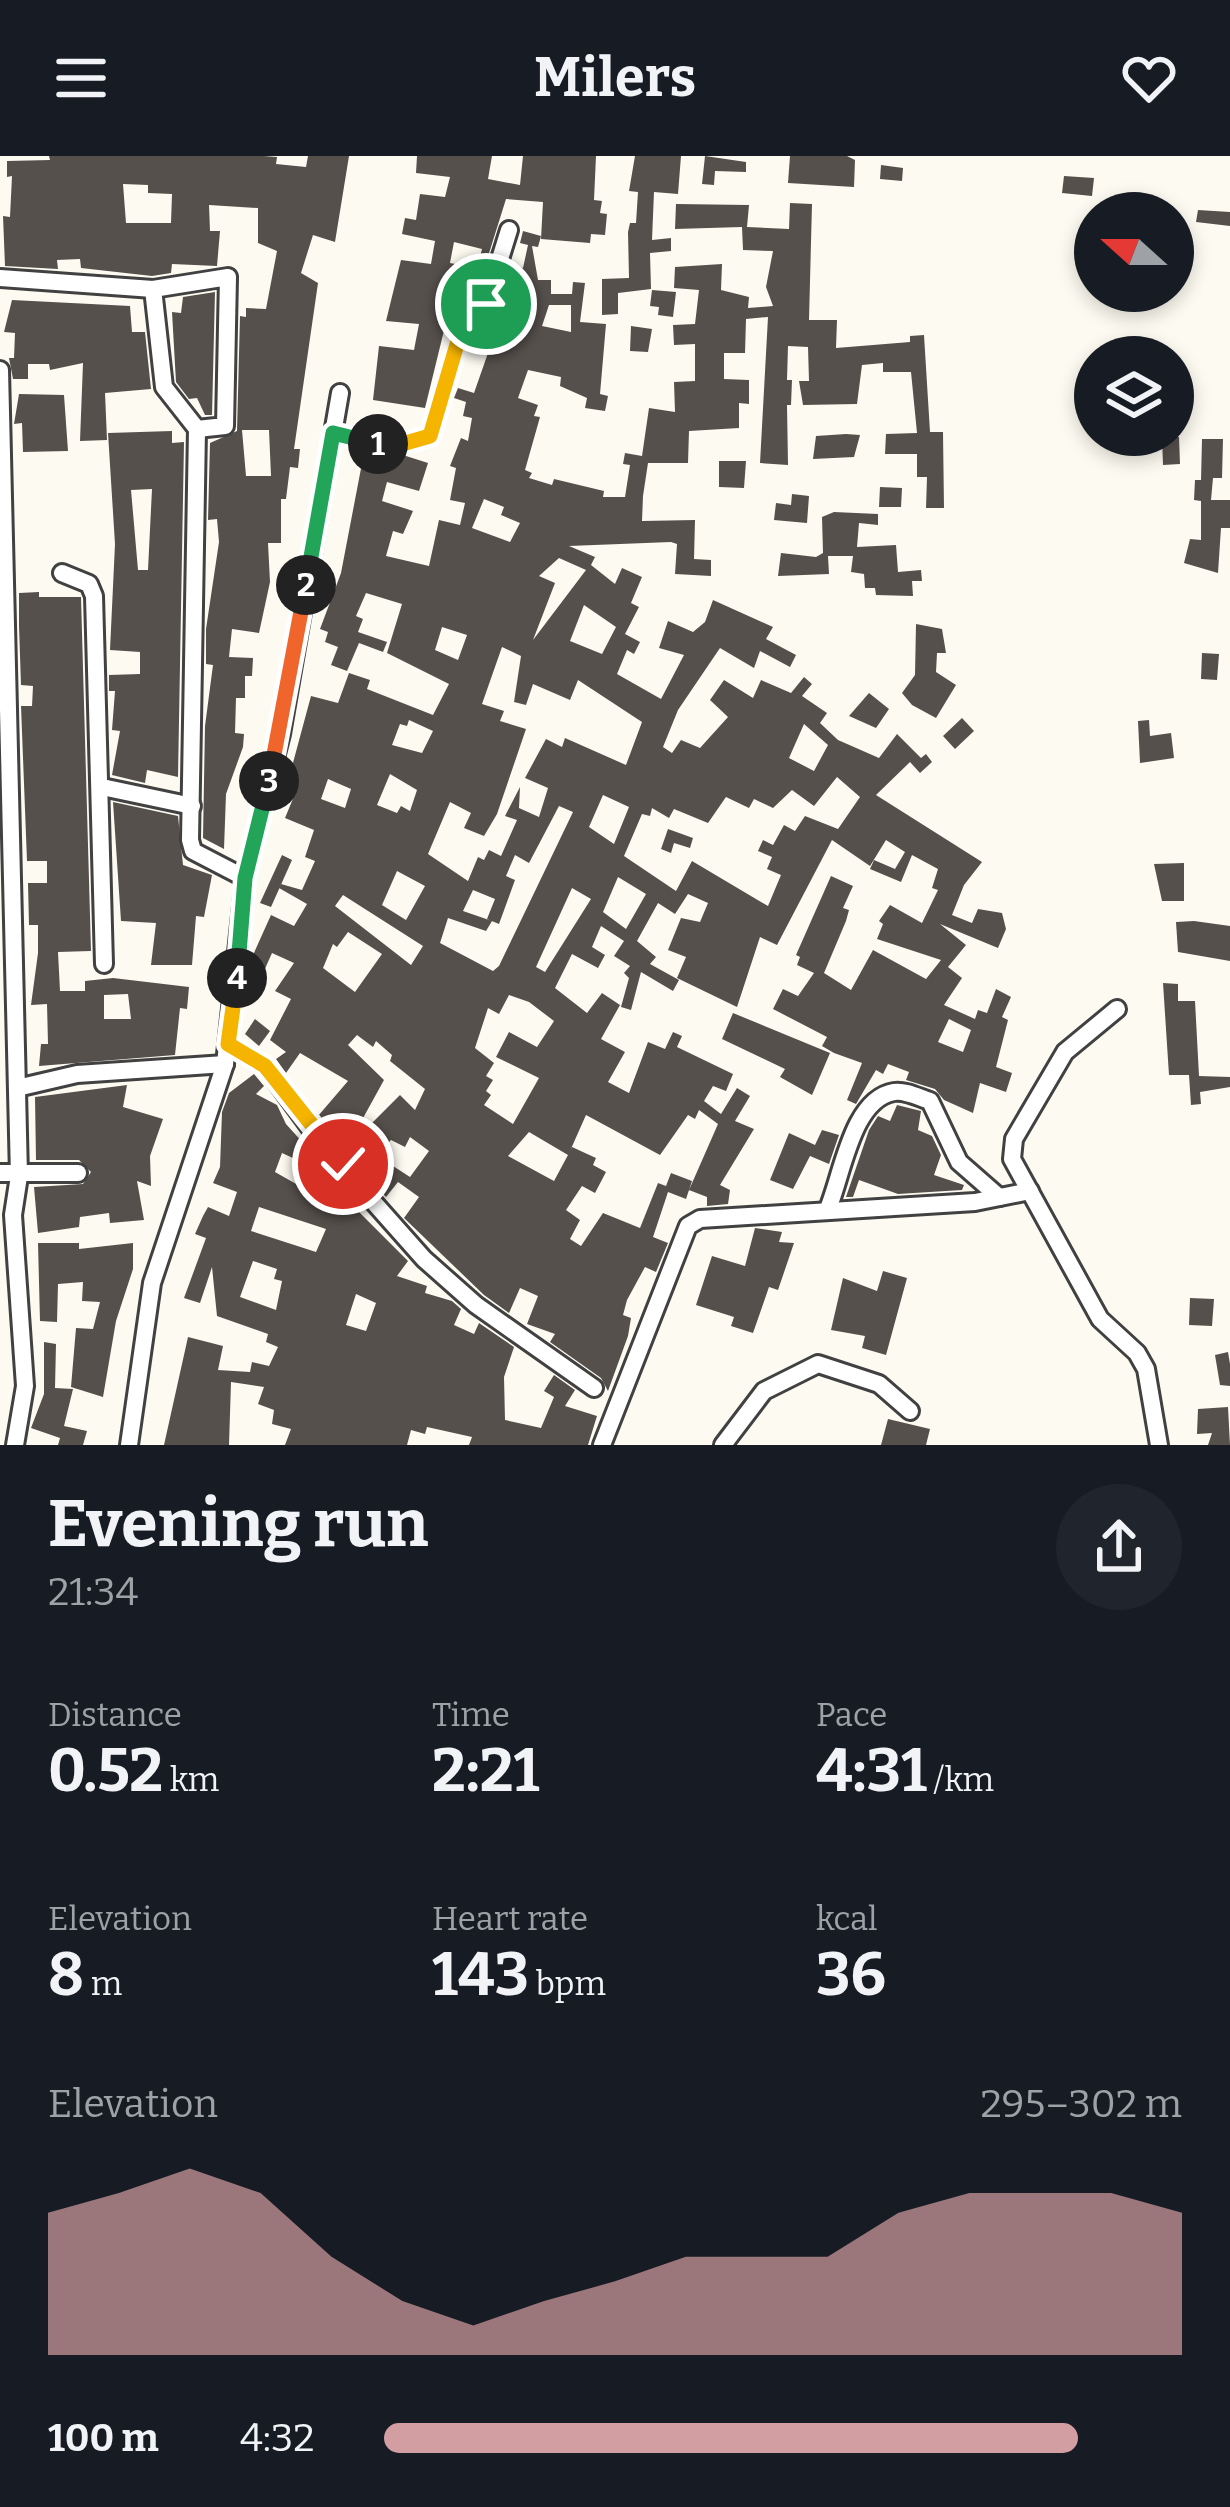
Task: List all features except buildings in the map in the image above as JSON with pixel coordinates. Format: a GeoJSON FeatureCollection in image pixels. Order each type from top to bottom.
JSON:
{"type":"FeatureCollection","features":[{"type":"Feature","properties":{"kind":"street"},"geometry":{"type":"LineString","coordinates":[[333,433],[395,446],[430,436],[460,334],[486,304],[509,230]]}},
{"type":"Feature","properties":{"kind":"street"},"geometry":{"type":"LineString","coordinates":[[0,278],[153,289],[228,277],[225,426],[197,429]]}},
{"type":"Feature","properties":{"kind":"street"},"geometry":{"type":"LineString","coordinates":[[153,289],[164,387],[197,429],[193,851],[245,878]]}},
{"type":"Feature","properties":{"kind":"street"},"geometry":{"type":"LineString","coordinates":[[0,370],[3,673],[17,1088],[9,1175],[25,1386],[15,1445]]}},
{"type":"Feature","properties":{"kind":"street"},"geometry":{"type":"LineString","coordinates":[[129,1445],[152,1282],[224,1064],[245,878],[280,734],[340,393]]}},
{"type":"Feature","properties":{"kind":"street"},"geometry":{"type":"LineString","coordinates":[[62,573],[88,584],[94,596],[104,964]]}},
{"type":"Feature","properties":{"kind":"street"},"geometry":{"type":"LineString","coordinates":[[102,787],[192,806]]}},
{"type":"Feature","properties":{"kind":"street"},"geometry":{"type":"LineString","coordinates":[[1117,1009],[1065,1052],[1014,1139],[1012,1159],[1100,1319],[1137,1353],[1146,1369],[1159,1445]]}},
{"type":"Feature","properties":{"kind":"street"},"geometry":{"type":"LineString","coordinates":[[228,1044],[265,1066],[322,1144],[424,1259],[476,1305],[594,1388]]}},
{"type":"Feature","properties":{"kind":"street"},"geometry":{"type":"LineString","coordinates":[[17,1088],[77,1073],[224,1064]]}},
{"type":"Feature","properties":{"kind":"street"},"geometry":{"type":"LineString","coordinates":[[827,1211],[861,1118],[881,1097],[898,1091],[930,1101],[959,1162],[999,1197]]}},
{"type":"Feature","properties":{"kind":"street"},"geometry":{"type":"LineString","coordinates":[[9,1175],[78,1173]]}},
{"type":"Feature","properties":{"kind":"street"},"geometry":{"type":"LineString","coordinates":[[602,1445],[688,1226],[700,1219],[1030,1191]]}},
{"type":"Feature","properties":{"kind":"street"},"geometry":{"type":"LineString","coordinates":[[0,1306],[22,1305]]}},
{"type":"Feature","properties":{"kind":"street"},"geometry":{"type":"LineString","coordinates":[[723,1445],[764,1391],[818,1364],[879,1384],[910,1411]]}},
{"type":"Feature","properties":{"kind":"route"},"geometry":{"type":"LineString","coordinates":[[343,1164],[322,1144],[265,1066],[228,1044],[245,878],[280,734],[333,433],[395,446],[430,436],[460,334],[486,304]]}}]}
